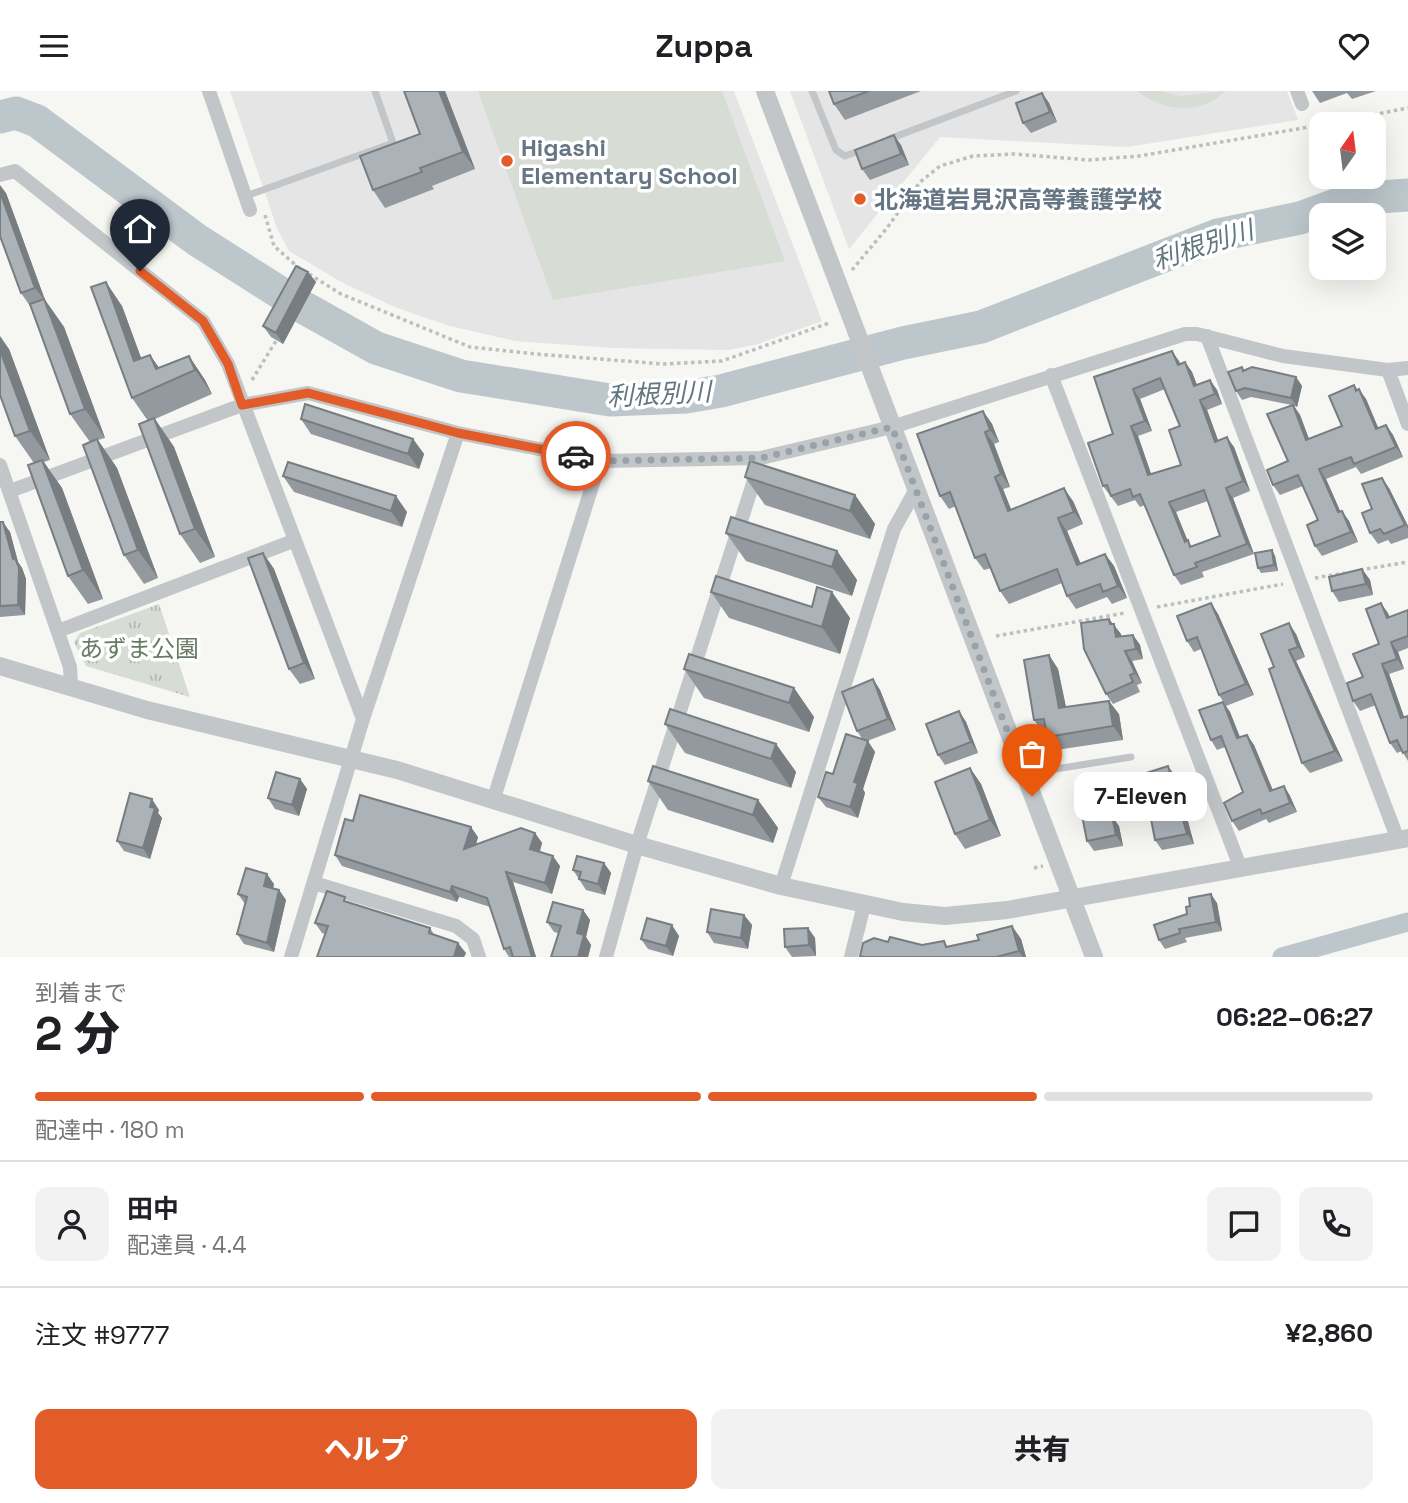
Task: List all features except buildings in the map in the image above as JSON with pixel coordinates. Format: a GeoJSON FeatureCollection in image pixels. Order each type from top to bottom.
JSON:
{"type":"FeatureCollection","features":[{"type":"Feature","properties":{"kind":"street"},"geometry":{"type":"LineString","coordinates":[[209,91],[253,207]]}},
{"type":"Feature","properties":{"kind":"street"},"geometry":{"type":"LineString","coordinates":[[765,91],[1094,957]]}},
{"type":"Feature","properties":{"kind":"street"},"geometry":{"type":"LineString","coordinates":[[0,175],[15,171],[203,321],[228,364],[293,541],[363,719]]}},
{"type":"Feature","properties":{"kind":"street"},"geometry":{"type":"LineString","coordinates":[[10,491],[242,405],[308,393],[458,433],[600,461],[761,458],[892,427],[1185,334],[1207,336],[1283,356],[1388,370],[1408,368]]}},
{"type":"Feature","properties":{"kind":"street"},"geometry":{"type":"LineString","coordinates":[[0,666],[200,724],[353,759],[781,886],[864,905],[945,916],[1007,911],[1403,839],[1300,581],[1207,336]]}},
{"type":"Feature","properties":{"kind":"street"},"geometry":{"type":"LineString","coordinates":[[1388,370],[1408,424]]}},
{"type":"Feature","properties":{"kind":"street"},"geometry":{"type":"LineString","coordinates":[[1051,375],[1241,869]]}},
{"type":"Feature","properties":{"kind":"street"},"geometry":{"type":"LineString","coordinates":[[291,957],[363,719],[458,433]]}},
{"type":"Feature","properties":{"kind":"street"},"geometry":{"type":"LineString","coordinates":[[606,957],[637,845],[761,458]]}},
{"type":"Feature","properties":{"kind":"street"},"geometry":{"type":"LineString","coordinates":[[493,801],[600,461]]}},
{"type":"Feature","properties":{"kind":"street"},"geometry":{"type":"LineString","coordinates":[[0,465],[70,667],[71,687]]}},
{"type":"Feature","properties":{"kind":"street"},"geometry":{"type":"LineString","coordinates":[[781,886],[894,530],[915,491]]}},
{"type":"Feature","properties":{"kind":"street"},"geometry":{"type":"LineString","coordinates":[[58,631],[293,541]]}},
{"type":"Feature","properties":{"kind":"street"},"geometry":{"type":"LineString","coordinates":[[314,883],[456,926],[472,939],[479,957]]}},
{"type":"Feature","properties":{"kind":"street"},"geometry":{"type":"LineString","coordinates":[[851,957],[864,905]]}},
{"type":"Feature","properties":{"kind":"lane"},"geometry":{"type":"LineString","coordinates":[[253,207],[393,143],[374,91]]}},
{"type":"Feature","properties":{"kind":"lane"},"geometry":{"type":"LineString","coordinates":[[812,91],[836,150],[845,156],[869,147]]}},
{"type":"Feature","properties":{"kind":"lane"},"geometry":{"type":"LineString","coordinates":[[881,142],[1016,91]]}},
{"type":"Feature","properties":{"kind":"lane"},"geometry":{"type":"LineString","coordinates":[[1024,774],[1131,757]]}},
{"type":"Feature","properties":{"kind":"path"},"geometry":{"type":"LineString","coordinates":[[1386,112],[1408,108]]}},
{"type":"Feature","properties":{"kind":"path"},"geometry":{"type":"LineString","coordinates":[[852,270],[920,182],[940,166],[973,156],[1014,153],[1089,160],[1139,156],[1309,127]]}},
{"type":"Feature","properties":{"kind":"path"},"geometry":{"type":"LineString","coordinates":[[253,207],[274,246],[287,260],[310,277],[424,331],[470,347],[663,365],[722,361],[829,323]]}},
{"type":"Feature","properties":{"kind":"path"},"geometry":{"type":"LineString","coordinates":[[242,405],[257,367],[284,328]]}},
{"type":"Feature","properties":{"kind":"path"},"geometry":{"type":"LineString","coordinates":[[996,636],[1408,562]]}},
{"type":"Feature","properties":{"kind":"shaded area","name":"Higashi Elementary School"},"geometry":{"type":"Polygon","coordinates":[[[230,91],[734,91],[822,321],[758,344],[729,350],[612,348],[515,341],[450,326],[397,308],[343,283],[289,251],[278,231],[230,91]]]}},
{"type":"Feature","properties":{"kind":"shaded area","name":"北海道岩見沢高等養護学校"},"geometry":{"type":"Polygon","coordinates":[[[790,91],[1287,91],[1298,120],[1127,147],[940,137],[849,249],[790,91]]]}},
{"type":"Feature","properties":{"kind":"green space"},"geometry":{"type":"Polygon","coordinates":[[[478,91],[722,91],[785,261],[553,300],[478,91]]]}},
{"type":"Feature","properties":{"kind":"green space"},"geometry":{"type":"Polygon","coordinates":[[[1137,91],[1161,91],[1181,96],[1225,91],[1204,105],[1182,108],[1159,103],[1137,91]]]}},
{"type":"Feature","properties":{"kind":"green space","name":"あずま公園"},"geometry":{"type":"Polygon","coordinates":[[[159,604],[190,697],[86,666],[74,642],[80,633],[159,604]]]}},
{"type":"Feature","properties":{"kind":"waterway","name":"利根別川"},"geometry":{"type":"LineString","coordinates":[[0,117],[16,113],[37,121],[197,240],[301,306],[376,348],[461,376],[610,400],[686,397],[721,391],[903,343],[981,327],[1218,235],[1300,218],[1352,199],[1408,195]]}},
{"type":"Feature","properties":{"kind":"waterway"},"geometry":{"type":"LineString","coordinates":[[1282,957],[1408,922]]}},
{"type":"Feature","properties":{"kind":"way so far"},"geometry":{"type":"LineString","coordinates":[[576,456],[600,461],[761,458],[892,427],[1032,796]]}},
{"type":"Feature","properties":{"kind":"place","name":"Higashi Elementary School"},"geometry":{"type":"Point","coordinates":[507,161]}},
{"type":"Feature","properties":{"kind":"place","name":"北海道岩見沢高等養護学校"},"geometry":{"type":"Point","coordinates":[860,199]}},
{"type":"Feature","properties":{"kind":"place","name":"7-Eleven"},"geometry":{"type":"Point","coordinates":[1032,796]}},
{"type":"Feature","properties":{"kind":"route"},"geometry":{"type":"LineString","coordinates":[[140,271],[203,321],[228,364],[242,405],[308,393],[458,433],[576,456]]}}]}
